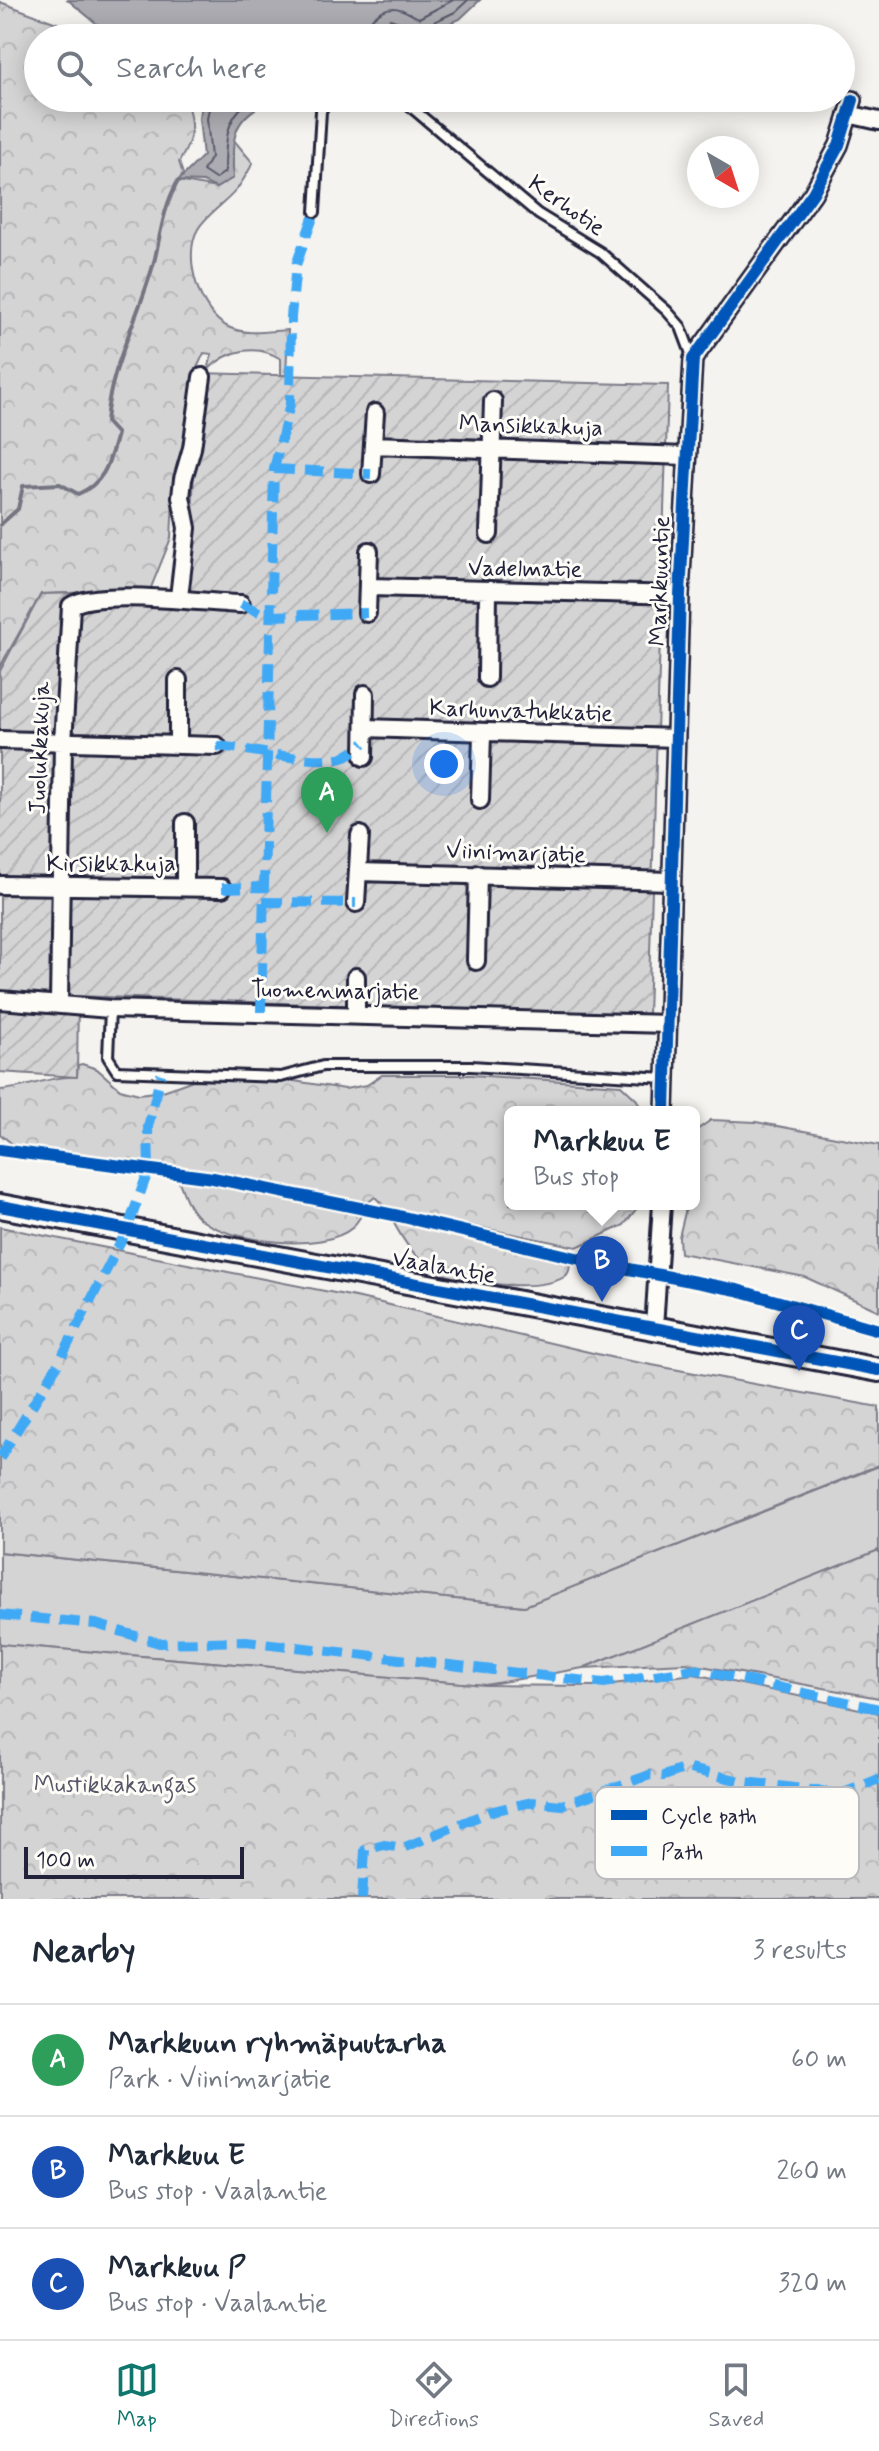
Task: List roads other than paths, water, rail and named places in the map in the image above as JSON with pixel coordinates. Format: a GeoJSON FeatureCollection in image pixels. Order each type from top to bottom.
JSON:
{"type":"FeatureCollection","features":[{"type":"Feature","properties":{"kind":"street"},"geometry":{"type":"LineString","coordinates":[[855,109],[879,121]]}},
{"type":"Feature","properties":{"kind":"street"},"geometry":{"type":"LineString","coordinates":[[693,359],[813,193],[839,145],[849,112]]}},
{"type":"Feature","properties":{"kind":"street","name":"Markkuuntie"},"geometry":{"type":"LineString","coordinates":[[665,1106],[680,595],[693,359]]}},
{"type":"Feature","properties":{"kind":"street"},"geometry":{"type":"LineString","coordinates":[[179,597],[187,528],[181,497],[202,377]]}},
{"type":"Feature","properties":{"kind":"street"},"geometry":{"type":"LineString","coordinates":[[489,534],[493,401]]}},
{"type":"Feature","properties":{"kind":"street"},"geometry":{"type":"LineString","coordinates":[[371,474],[375,413]]}},
{"type":"Feature","properties":{"kind":"street","name":"Mansikkakuja"},"geometry":{"type":"LineString","coordinates":[[373,445],[686,456]]}},
{"type":"Feature","properties":{"kind":"street"},"geometry":{"type":"LineString","coordinates":[[367,613],[369,551]]}},
{"type":"Feature","properties":{"kind":"street","name":"Vadelmatie"},"geometry":{"type":"LineString","coordinates":[[370,587],[680,595]]}},
{"type":"Feature","properties":{"kind":"street"},"geometry":{"type":"LineString","coordinates":[[487,678],[488,592]]}},
{"type":"Feature","properties":{"kind":"street","name":"Juolukkakuja"},"geometry":{"type":"LineString","coordinates":[[59,1002],[63,743],[68,616],[71,606],[87,599],[179,597],[199,603],[241,604]]}},
{"type":"Feature","properties":{"kind":"street"},"geometry":{"type":"LineString","coordinates":[[178,680],[178,745]]}},
{"type":"Feature","properties":{"kind":"street"},"geometry":{"type":"LineString","coordinates":[[364,757],[365,694]]}},
{"type":"Feature","properties":{"kind":"street","name":"Karhunvatukkatie"},"geometry":{"type":"LineString","coordinates":[[365,728],[676,738]]}},
{"type":"Feature","properties":{"kind":"street"},"geometry":{"type":"LineString","coordinates":[[480,800],[482,734]]}},
{"type":"Feature","properties":{"kind":"street"},"geometry":{"type":"LineString","coordinates":[[0,740],[217,746]]}},
{"type":"Feature","properties":{"kind":"street"},"geometry":{"type":"LineString","coordinates":[[185,823],[185,887]]}},
{"type":"Feature","properties":{"kind":"street"},"geometry":{"type":"LineString","coordinates":[[356,903],[360,835]]}},
{"type":"Feature","properties":{"kind":"street","name":"Viinimarjatie"},"geometry":{"type":"LineString","coordinates":[[359,872],[671,881]]}},
{"type":"Feature","properties":{"kind":"street"},"geometry":{"type":"LineString","coordinates":[[476,961],[478,874]]}},
{"type":"Feature","properties":{"kind":"street","name":"Kirsikkakuja"},"geometry":{"type":"LineString","coordinates":[[0,885],[222,888]]}},
{"type":"Feature","properties":{"kind":"street"},"geometry":{"type":"LineString","coordinates":[[356,977],[356,1014]]}},
{"type":"Feature","properties":{"kind":"street","name":"Tuomenmarjatie"},"geometry":{"type":"LineString","coordinates":[[0,1000],[59,1002],[110,1009],[668,1024]]}},
{"type":"Feature","properties":{"kind":"street","name":"Vaalantie"},"geometry":{"type":"LineString","coordinates":[[0,1206],[879,1370]]}},
{"type":"Feature","properties":{"kind":"street"},"geometry":{"type":"LineString","coordinates":[[654,1328],[662,1210]]}},
{"type":"Feature","properties":{"kind":"lane"},"geometry":{"type":"LineString","coordinates":[[315,212],[321,112]]}},
{"type":"Feature","properties":{"kind":"lane","name":"Kerhotie"},"geometry":{"type":"LineString","coordinates":[[417,112],[538,214],[600,252],[667,311],[681,327],[693,359]]}},
{"type":"Feature","properties":{"kind":"lane"},"geometry":{"type":"LineString","coordinates":[[110,1009],[108,1057],[117,1071],[281,1077],[323,1066],[471,1066],[666,1078]]}},
{"type":"Feature","properties":{"kind":"water"},"geometry":{"type":"Polygon","coordinates":[[[68,0],[480,0],[460,19],[449,24],[97,24],[68,0]]]}},
{"type":"Feature","properties":{"kind":"water"},"geometry":{"type":"Polygon","coordinates":[[[200,112],[251,112],[243,120],[235,138],[233,178],[216,188],[203,182],[178,181],[203,156],[200,112]]]}},
{"type":"Feature","properties":{"kind":"waterway"},"geometry":{"type":"LineString","coordinates":[[0,525],[18,509],[23,486],[60,484],[78,494],[95,484],[105,470],[117,434],[106,422],[113,380],[149,279],[166,209],[178,181]]}},
{"type":"Feature","properties":{"kind":"place","name":"Markkuun ryhmäpuutarha"},"geometry":{"type":"Point","coordinates":[327,833]}},
{"type":"Feature","properties":{"kind":"place","name":"Markkuu E"},"geometry":{"type":"Point","coordinates":[602,1302]}},
{"type":"Feature","properties":{"kind":"place","name":"Markkuu P"},"geometry":{"type":"Point","coordinates":[799,1371]}},
{"type":"Feature","properties":{"kind":"park label","name":"Mustikkakangas"},"geometry":{"type":"Point","coordinates":[115,1784]}}]}
